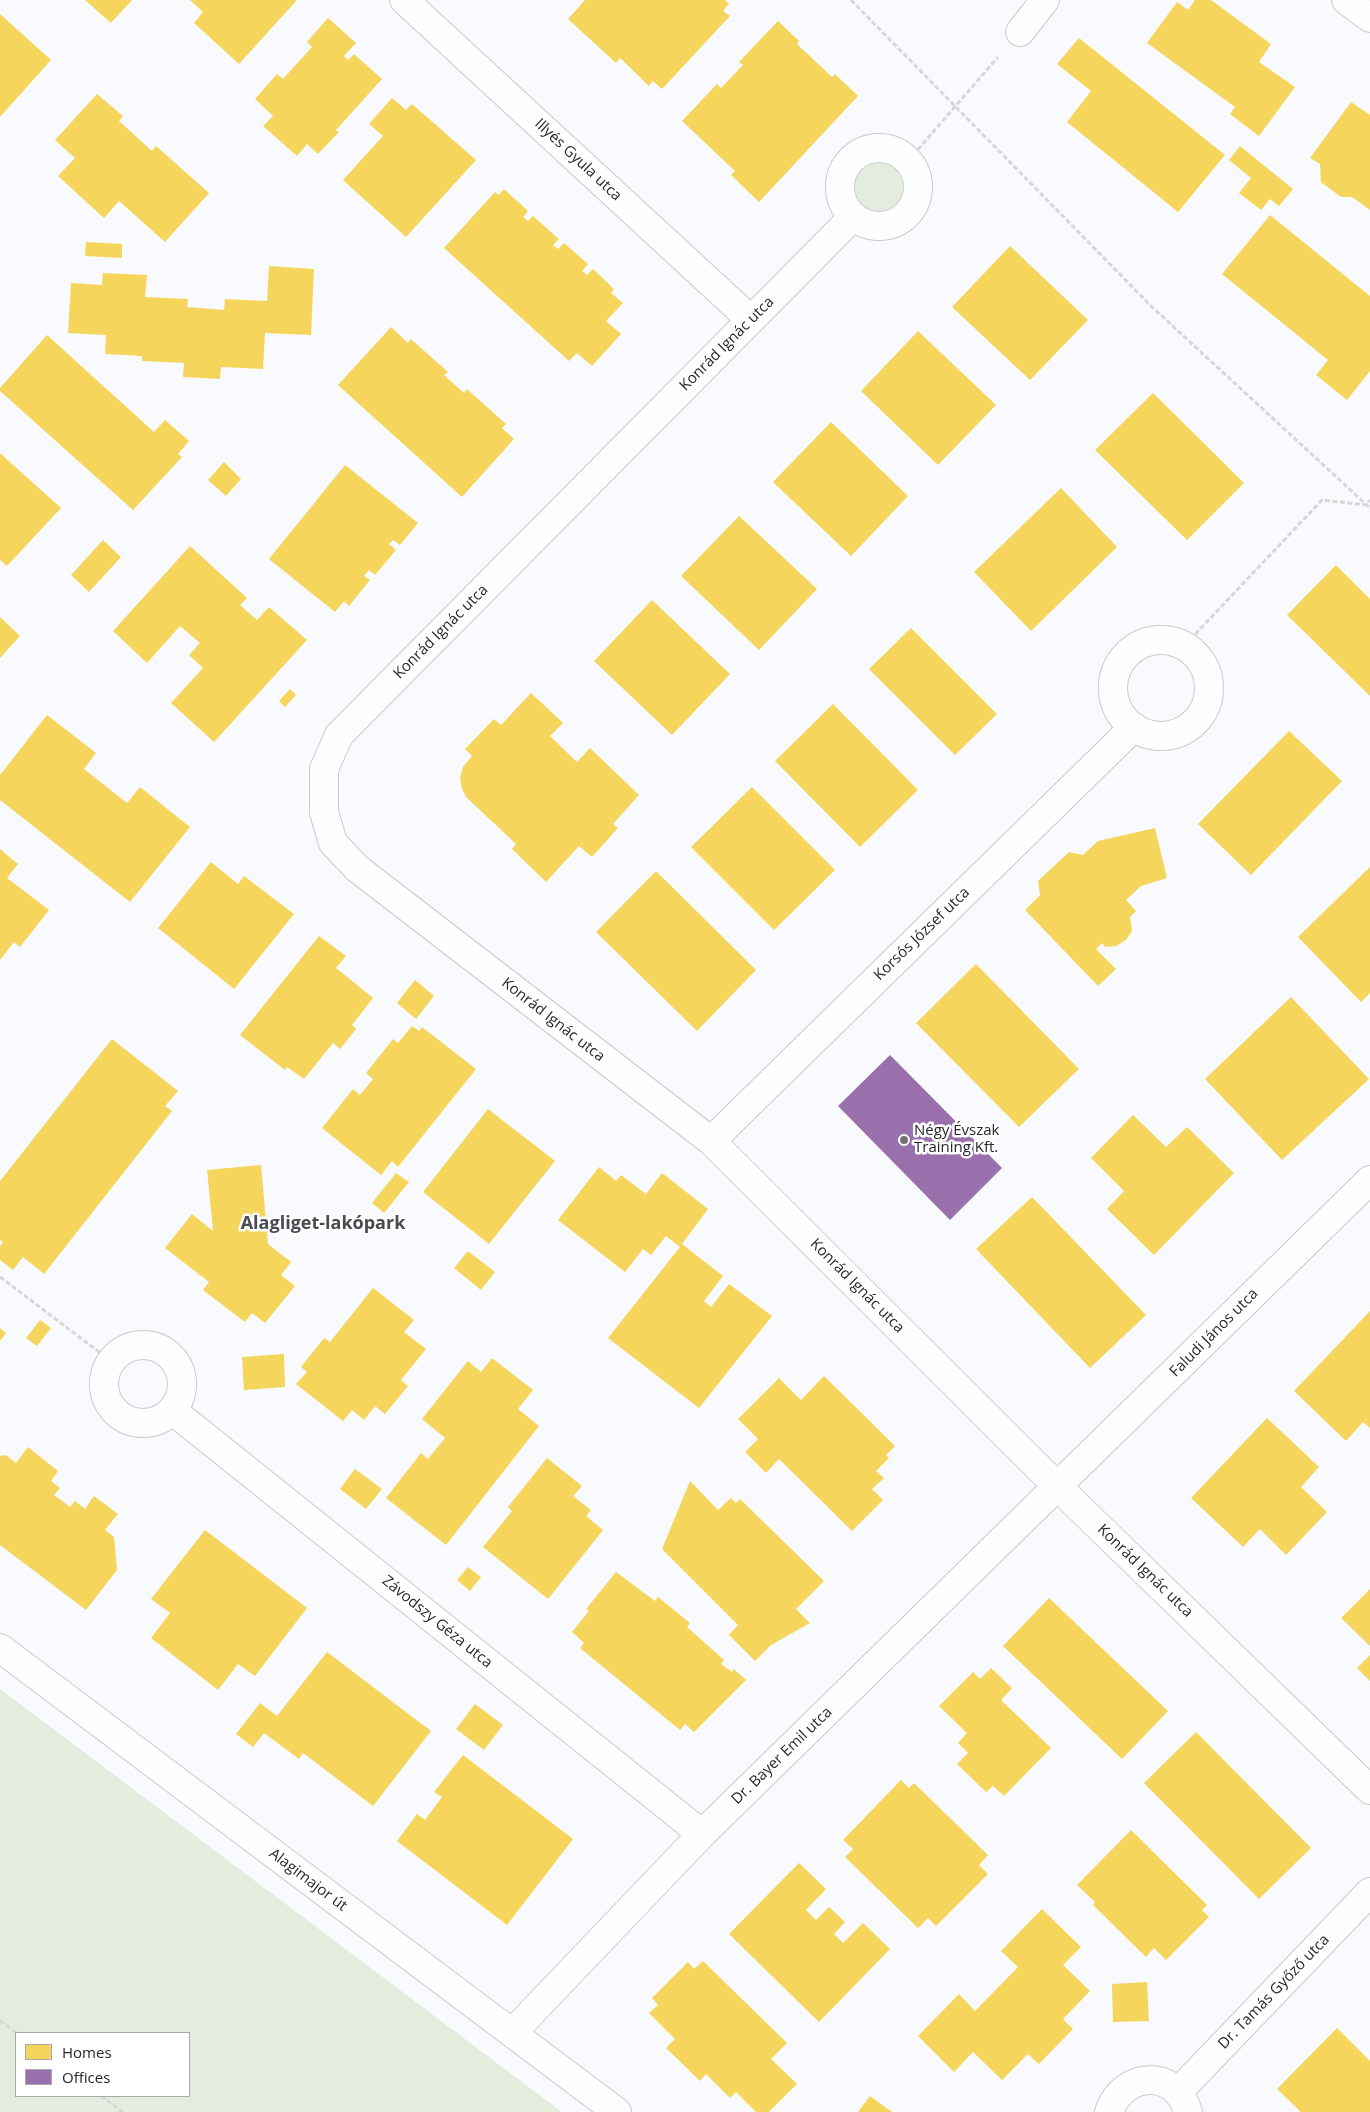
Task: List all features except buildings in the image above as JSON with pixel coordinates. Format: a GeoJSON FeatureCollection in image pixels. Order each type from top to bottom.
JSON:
{"type":"FeatureCollection","features":[{"type":"Feature","properties":{"kind":"street","name":"Illyés Gyula utca"},"geometry":{"type":"LineString","coordinates":[[404,0],[751,320]]}},
{"type":"Feature","properties":{"kind":"street"},"geometry":{"type":"LineString","coordinates":[[1020,32],[1045,0]]}},
{"type":"Feature","properties":{"kind":"street"},"geometry":{"type":"LineString","coordinates":[[1346,0],[1370,18]]}},
{"type":"Feature","properties":{"kind":"street"},"geometry":{"type":"LineString","coordinates":[[869,149],[890,150],[908,161],[918,178],[917,198],[907,215],[890,225],[870,226],[852,216],[841,199],[840,178],[851,160],[869,149]]}},
{"type":"Feature","properties":{"kind":"street","name":"Konrád Ignác utca"},"geometry":{"type":"LineString","coordinates":[[852,216],[339,735],[324,770],[324,812],[333,843],[358,869],[711,1141],[1058,1487],[1370,1790]]}},
{"type":"Feature","properties":{"kind":"street"},"geometry":{"type":"LineString","coordinates":[[1153,640],[1170,640],[1185,645],[1197,655],[1206,668],[1210,683],[1209,699],[1203,713],[1192,725],[1179,733],[1164,736],[1148,734],[1134,727],[1122,716],[1115,701],[1113,685],[1116,669],[1125,655],[1137,645],[1153,640]]}},
{"type":"Feature","properties":{"kind":"street","name":"Korsós József utca"},"geometry":{"type":"LineString","coordinates":[[711,1141],[1134,727]]}},
{"type":"Feature","properties":{"kind":"street","name":"Faludi János utca"},"geometry":{"type":"LineString","coordinates":[[1058,1487],[1370,1180]]}},
{"type":"Feature","properties":{"kind":"street"},"geometry":{"type":"LineString","coordinates":[[143,1344],[159,1348],[170,1355],[182,1374],[182,1392],[172,1411],[157,1422],[136,1424],[119,1416],[108,1404],[104,1392],[103,1380],[111,1361],[127,1348],[143,1344]]}},
{"type":"Feature","properties":{"kind":"street","name":"Závodszy Géza utca"},"geometry":{"type":"LineString","coordinates":[[172,1411],[702,1834]]}},
{"type":"Feature","properties":{"kind":"street","name":"Dr. Bayer Emil utca"},"geometry":{"type":"LineString","coordinates":[[512,2033],[702,1834],[1058,1487]]}},
{"type":"Feature","properties":{"kind":"street","name":"Alagimajor út"},"geometry":{"type":"LineString","coordinates":[[0,1648],[617,2112]]}},
{"type":"Feature","properties":{"kind":"street","name":"Dr. Tamás Győző utca"},"geometry":{"type":"LineString","coordinates":[[1109,2112],[1120,2092],[1130,2084],[1142,2080],[1155,2080],[1167,2084],[1183,2102],[1370,1892]]}},
{"type":"Feature","properties":{"kind":"path"},"geometry":{"type":"LineString","coordinates":[[851,0],[1151,306],[1370,508]]}},
{"type":"Feature","properties":{"kind":"path"},"geometry":{"type":"LineString","coordinates":[[908,161],[1020,32]]}},
{"type":"Feature","properties":{"kind":"path"},"geometry":{"type":"LineString","coordinates":[[1185,645],[1322,500],[1366,505]]}},
{"type":"Feature","properties":{"kind":"path"},"geometry":{"type":"LineString","coordinates":[[1366,505],[1370,500]]}},
{"type":"Feature","properties":{"kind":"path"},"geometry":{"type":"LineString","coordinates":[[0,1277],[111,1361]]}},
{"type":"Feature","properties":{"kind":"path"},"geometry":{"type":"LineString","coordinates":[[0,2021],[16,2032]]}},
{"type":"Feature","properties":{"kind":"path"},"geometry":{"type":"LineString","coordinates":[[102,2097],[123,2112]]}},
{"type":"Feature","properties":{"kind":"green space"},"geometry":{"type":"Polygon","coordinates":[[[879,163],[888,165],[896,170],[901,178],[903,187],[901,196],[896,204],[888,209],[879,211],[870,209],[862,204],[857,196],[855,187],[857,178],[862,170],[870,165],[879,163]]]}},
{"type":"Feature","properties":{"kind":"green space"},"geometry":{"type":"Polygon","coordinates":[[[0,1689],[562,2112],[0,2112],[0,1689]]]}},
{"type":"Feature","properties":{"kind":"place","name":"Négy Évszak Training Kft."},"geometry":{"type":"Point","coordinates":[904,1140]}},
{"type":"Feature","properties":{"kind":"district","name":"Alagliget-lakópark"},"geometry":{"type":"Point","coordinates":[323,1224]}}]}
